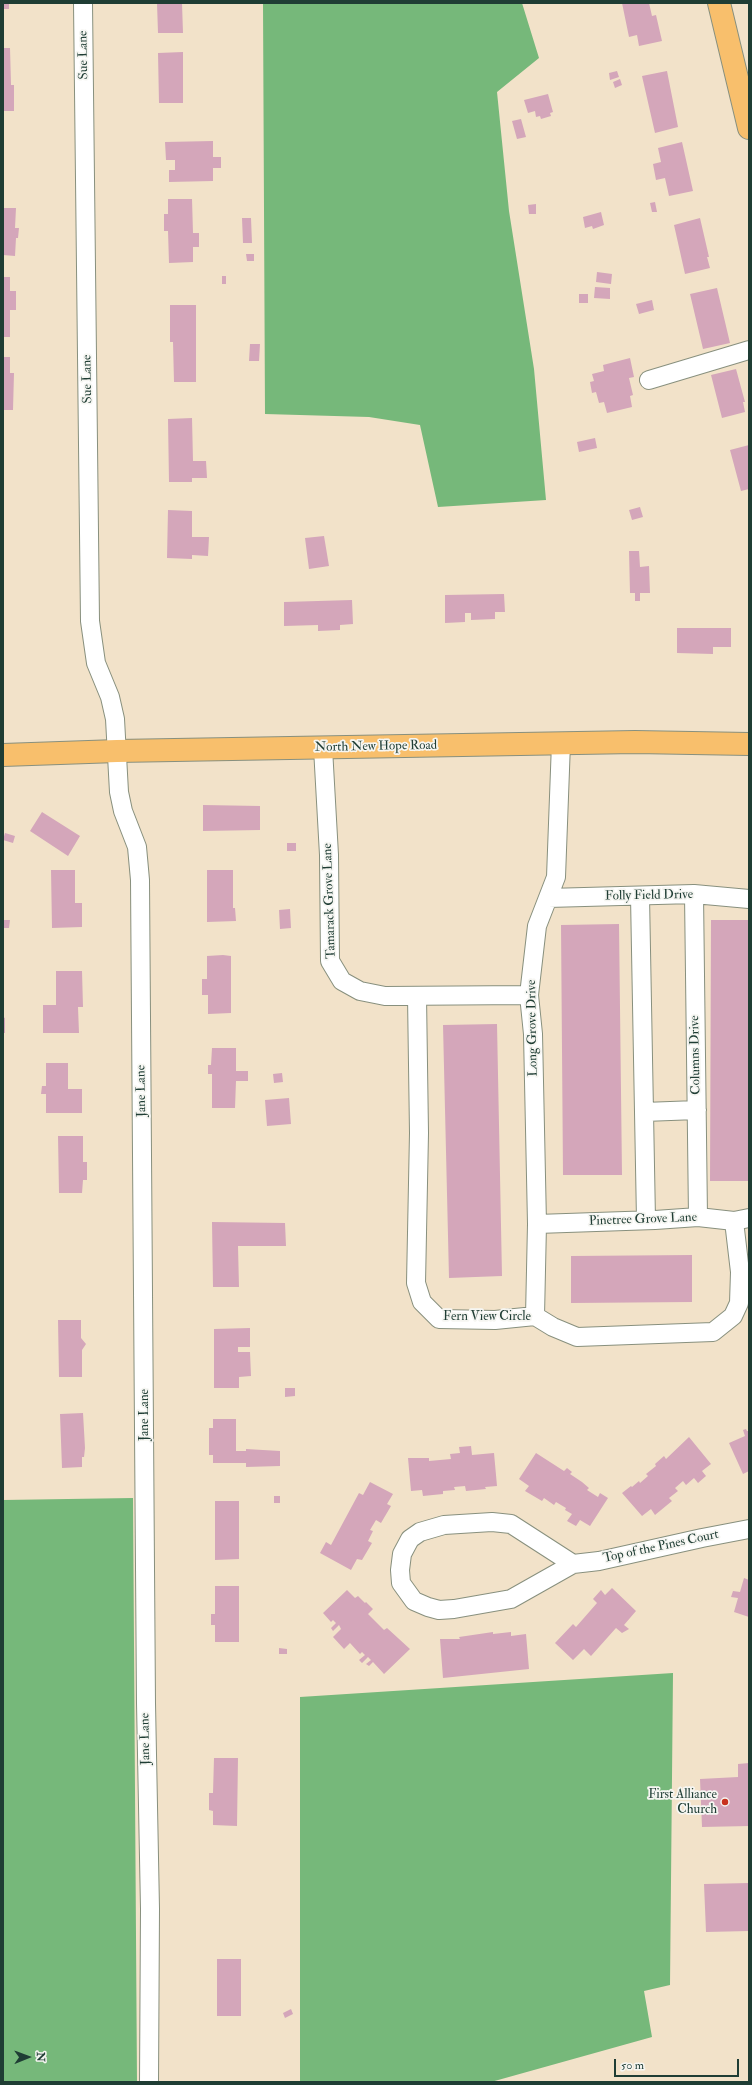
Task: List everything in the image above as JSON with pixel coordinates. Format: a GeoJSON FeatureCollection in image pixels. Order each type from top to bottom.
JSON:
{"type":"FeatureCollection","features":[{"type":"Feature","properties":{"kind":"main road"},"geometry":{"type":"LineString","coordinates":[[719,3],[749,128]]}},
{"type":"Feature","properties":{"kind":"main road","name":"North New Hope Road"},"geometry":{"type":"LineString","coordinates":[[3,755],[117,751],[561,743],[635,742],[749,744]]}},
{"type":"Feature","properties":{"kind":"street","name":"Sue Lane"},"geometry":{"type":"LineString","coordinates":[[83,3],[90,621],[96,663],[110,696],[114,716],[117,751]]}},
{"type":"Feature","properties":{"kind":"street"},"geometry":{"type":"LineString","coordinates":[[649,380],[749,350]]}},
{"type":"Feature","properties":{"kind":"street","name":"Long Grove Drive"},"geometry":{"type":"LineString","coordinates":[[535,1316],[537,1224],[533,1034],[530,995],[537,926],[556,877],[558,857],[561,743]]}},
{"type":"Feature","properties":{"kind":"street","name":"Tamarack Grove Lane"},"geometry":{"type":"LineString","coordinates":[[322,748],[328,855],[330,961],[342,981],[360,991],[385,996],[530,995]]}},
{"type":"Feature","properties":{"kind":"street","name":"Jane Lane"},"geometry":{"type":"LineString","coordinates":[[117,751],[119,792],[123,812],[136,847],[140,880],[146,1703],[150,1909],[149,2082]]}},
{"type":"Feature","properties":{"kind":"street","name":"Folly Field Drive"},"geometry":{"type":"LineString","coordinates":[[548,898],[694,894],[749,899]]}},
{"type":"Feature","properties":{"kind":"street","name":"Columns Drive"},"geometry":{"type":"LineString","coordinates":[[694,894],[698,1217]]}},
{"type":"Feature","properties":{"kind":"street"},"geometry":{"type":"LineString","coordinates":[[640,896],[646,1220]]}},
{"type":"Feature","properties":{"kind":"street","name":"Fern View Circle"},"geometry":{"type":"LineString","coordinates":[[416,996],[419,1133],[416,1283],[422,1302],[439,1319],[495,1320],[535,1316],[553,1327],[577,1337],[713,1332],[733,1316],[739,1303],[742,1220]]}},
{"type":"Feature","properties":{"kind":"street"},"geometry":{"type":"LineString","coordinates":[[644,1112],[696,1110]]}},
{"type":"Feature","properties":{"kind":"street","name":"Pinetree Grove Lane"},"geometry":{"type":"LineString","coordinates":[[537,1224],[698,1217],[742,1220]]}},
{"type":"Feature","properties":{"kind":"street","name":"Top of the Pines Court"},"geometry":{"type":"LineString","coordinates":[[573,1564],[511,1524],[492,1522],[444,1525],[420,1532],[410,1539],[402,1554],[400,1570],[401,1583],[406,1592],[414,1601],[439,1610],[454,1609],[511,1599],[573,1564],[599,1561],[694,1539],[749,1529]]}},
{"type":"Feature","properties":{"kind":"green space"},"geometry":{"type":"Polygon","coordinates":[[[263,3],[522,3],[539,58],[497,92],[509,211],[534,369],[546,500],[438,507],[420,425],[369,417],[265,414],[263,3]]]}},
{"type":"Feature","properties":{"kind":"green space"},"geometry":{"type":"Polygon","coordinates":[[[133,1498],[137,2082],[3,2082],[3,1500],[133,1498]]]}},
{"type":"Feature","properties":{"kind":"green space"},"geometry":{"type":"Polygon","coordinates":[[[673,1673],[670,1985],[644,1991],[652,2037],[491,2082],[300,2082],[300,1697],[673,1673]]]}},
{"type":"Feature","properties":{"kind":"building"},"geometry":{"type":"Polygon","coordinates":[[[3,3],[9,3],[9,9],[3,9],[3,3]]]}},
{"type":"Feature","properties":{"kind":"building"},"geometry":{"type":"Polygon","coordinates":[[[157,3],[182,3],[183,33],[158,33],[157,3]]]}},
{"type":"Feature","properties":{"kind":"building"},"geometry":{"type":"Polygon","coordinates":[[[622,3],[649,3],[652,16],[656,15],[662,41],[639,46],[637,35],[629,37],[622,3]]]}},
{"type":"Feature","properties":{"kind":"building"},"geometry":{"type":"Polygon","coordinates":[[[3,48],[10,48],[11,85],[14,85],[14,111],[3,111],[3,48]]]}},
{"type":"Feature","properties":{"kind":"building"},"geometry":{"type":"Polygon","coordinates":[[[183,52],[183,103],[159,103],[158,53],[183,52]]]}},
{"type":"Feature","properties":{"kind":"building"},"geometry":{"type":"Polygon","coordinates":[[[617,71],[619,77],[610,80],[609,73],[617,71]]]}},
{"type":"Feature","properties":{"kind":"building"},"geometry":{"type":"Polygon","coordinates":[[[667,71],[678,127],[655,133],[642,76],[667,71]]]}},
{"type":"Feature","properties":{"kind":"building"},"geometry":{"type":"Polygon","coordinates":[[[620,79],[622,85],[615,88],[613,82],[620,79]]]}},
{"type":"Feature","properties":{"kind":"building"},"geometry":{"type":"Polygon","coordinates":[[[548,94],[553,112],[550,113],[551,116],[541,119],[540,116],[536,117],[535,111],[528,113],[524,100],[548,94]]]}},
{"type":"Feature","properties":{"kind":"building"},"geometry":{"type":"Polygon","coordinates":[[[521,119],[526,137],[517,139],[512,121],[521,119]]]}},
{"type":"Feature","properties":{"kind":"building"},"geometry":{"type":"Polygon","coordinates":[[[213,141],[213,157],[221,157],[221,168],[213,168],[213,181],[169,182],[169,170],[175,170],[175,160],[166,160],[165,142],[213,141]]]}},
{"type":"Feature","properties":{"kind":"building"},"geometry":{"type":"Polygon","coordinates":[[[682,142],[693,191],[669,196],[665,178],[656,180],[653,164],[661,162],[658,148],[682,142]]]}},
{"type":"Feature","properties":{"kind":"building"},"geometry":{"type":"Polygon","coordinates":[[[168,199],[192,199],[193,233],[199,233],[199,247],[193,247],[193,262],[169,263],[168,231],[164,231],[164,214],[168,214],[168,199]]]}},
{"type":"Feature","properties":{"kind":"building"},"geometry":{"type":"Polygon","coordinates":[[[655,202],[657,212],[652,212],[650,203],[655,202]]]}},
{"type":"Feature","properties":{"kind":"building"},"geometry":{"type":"Polygon","coordinates":[[[536,204],[536,214],[529,214],[528,205],[536,204]]]}},
{"type":"Feature","properties":{"kind":"building"},"geometry":{"type":"Polygon","coordinates":[[[3,208],[16,208],[15,228],[19,228],[18,238],[16,238],[15,256],[3,255],[3,208]]]}},
{"type":"Feature","properties":{"kind":"building"},"geometry":{"type":"Polygon","coordinates":[[[601,212],[604,225],[593,229],[592,226],[585,228],[583,217],[601,212]]]}},
{"type":"Feature","properties":{"kind":"building"},"geometry":{"type":"Polygon","coordinates":[[[242,218],[251,218],[252,243],[243,243],[242,218]]]}},
{"type":"Feature","properties":{"kind":"building"},"geometry":{"type":"Polygon","coordinates":[[[700,218],[710,268],[685,274],[674,225],[700,218]]]}},
{"type":"Feature","properties":{"kind":"building"},"geometry":{"type":"Polygon","coordinates":[[[246,254],[254,254],[254,261],[247,261],[246,254]]]}},
{"type":"Feature","properties":{"kind":"building"},"geometry":{"type":"Polygon","coordinates":[[[597,272],[612,274],[611,284],[596,282],[597,272]]]}},
{"type":"Feature","properties":{"kind":"building"},"geometry":{"type":"Polygon","coordinates":[[[222,276],[226,276],[226,284],[222,284],[222,276]]]}},
{"type":"Feature","properties":{"kind":"building"},"geometry":{"type":"Polygon","coordinates":[[[3,277],[10,277],[10,291],[16,291],[16,310],[10,310],[10,337],[3,337],[3,277]]]}},
{"type":"Feature","properties":{"kind":"building"},"geometry":{"type":"Polygon","coordinates":[[[595,287],[610,288],[610,299],[594,298],[595,287]]]}},
{"type":"Feature","properties":{"kind":"building"},"geometry":{"type":"Polygon","coordinates":[[[717,288],[730,343],[703,349],[690,294],[717,288]]]}},
{"type":"Feature","properties":{"kind":"building"},"geometry":{"type":"Polygon","coordinates":[[[579,294],[588,294],[588,303],[579,303],[579,294]]]}},
{"type":"Feature","properties":{"kind":"building"},"geometry":{"type":"Polygon","coordinates":[[[652,300],[654,310],[639,314],[636,304],[652,300]]]}},
{"type":"Feature","properties":{"kind":"building"},"geometry":{"type":"Polygon","coordinates":[[[170,305],[196,305],[196,382],[174,382],[173,342],[170,342],[170,305]]]}},
{"type":"Feature","properties":{"kind":"building"},"geometry":{"type":"Polygon","coordinates":[[[250,344],[260,344],[259,361],[249,361],[250,344]]]}},
{"type":"Feature","properties":{"kind":"building"},"geometry":{"type":"Polygon","coordinates":[[[3,357],[10,357],[10,373],[14,373],[13,410],[3,410],[3,357]]]}},
{"type":"Feature","properties":{"kind":"building"},"geometry":{"type":"Polygon","coordinates":[[[630,358],[634,377],[629,378],[633,395],[630,396],[632,407],[607,413],[604,402],[599,403],[596,392],[592,393],[590,382],[594,381],[592,374],[604,371],[603,365],[630,358]]]}},
{"type":"Feature","properties":{"kind":"building"},"geometry":{"type":"Polygon","coordinates":[[[736,369],[745,402],[743,402],[745,412],[722,418],[711,375],[736,369]]]}},
{"type":"Feature","properties":{"kind":"building"},"geometry":{"type":"Polygon","coordinates":[[[192,418],[193,461],[206,461],[207,478],[192,478],[192,482],[169,482],[168,419],[192,418]]]}},
{"type":"Feature","properties":{"kind":"building"},"geometry":{"type":"Polygon","coordinates":[[[595,438],[597,448],[579,452],[577,442],[595,438]]]}},
{"type":"Feature","properties":{"kind":"building"},"geometry":{"type":"Polygon","coordinates":[[[749,445],[749,489],[741,491],[730,450],[749,445]]]}},
{"type":"Feature","properties":{"kind":"building"},"geometry":{"type":"Polygon","coordinates":[[[640,507],[643,517],[632,520],[629,510],[640,507]]]}},
{"type":"Feature","properties":{"kind":"building"},"geometry":{"type":"Polygon","coordinates":[[[168,510],[192,511],[192,537],[209,537],[208,556],[192,555],[192,559],[167,558],[168,510]]]}},
{"type":"Feature","properties":{"kind":"building"},"geometry":{"type":"Polygon","coordinates":[[[324,536],[329,566],[309,569],[305,538],[324,536]]]}},
{"type":"Feature","properties":{"kind":"building"},"geometry":{"type":"Polygon","coordinates":[[[629,551],[639,551],[640,567],[649,566],[650,593],[640,593],[640,601],[635,601],[635,593],[630,593],[629,551]]]}},
{"type":"Feature","properties":{"kind":"building"},"geometry":{"type":"Polygon","coordinates":[[[504,594],[505,612],[495,612],[495,619],[471,620],[471,613],[465,613],[465,622],[445,623],[445,595],[504,594]]]}},
{"type":"Feature","properties":{"kind":"building"},"geometry":{"type":"Polygon","coordinates":[[[352,600],[353,624],[340,625],[340,630],[318,631],[318,625],[284,626],[284,602],[352,600]]]}},
{"type":"Feature","properties":{"kind":"building"},"geometry":{"type":"Polygon","coordinates":[[[677,628],[731,628],[731,647],[713,647],[713,654],[677,653],[677,628]]]}},
{"type":"Feature","properties":{"kind":"building"},"geometry":{"type":"Polygon","coordinates":[[[203,805],[260,806],[260,830],[203,831],[203,805]]]}},
{"type":"Feature","properties":{"kind":"building"},"geometry":{"type":"Polygon","coordinates":[[[42,812],[80,836],[68,856],[30,831],[42,812]]]}},
{"type":"Feature","properties":{"kind":"building"},"geometry":{"type":"Polygon","coordinates":[[[5,833],[15,836],[13,843],[3,840],[5,833]]]}},
{"type":"Feature","properties":{"kind":"building"},"geometry":{"type":"Polygon","coordinates":[[[287,843],[296,843],[296,851],[287,851],[287,843]]]}},
{"type":"Feature","properties":{"kind":"building"},"geometry":{"type":"Polygon","coordinates":[[[51,870],[75,870],[75,903],[82,903],[82,927],[52,928],[51,870]]]}},
{"type":"Feature","properties":{"kind":"building"},"geometry":{"type":"Polygon","coordinates":[[[207,870],[233,870],[233,908],[235,908],[236,921],[207,922],[207,870]]]}},
{"type":"Feature","properties":{"kind":"building"},"geometry":{"type":"Polygon","coordinates":[[[290,909],[291,928],[280,929],[279,910],[290,909]]]}},
{"type":"Feature","properties":{"kind":"building"},"geometry":{"type":"Polygon","coordinates":[[[3,920],[10,920],[9,928],[3,928],[3,920]]]}},
{"type":"Feature","properties":{"kind":"building"},"geometry":{"type":"Polygon","coordinates":[[[711,920],[749,920],[749,1181],[710,1181],[711,920]]]}},
{"type":"Feature","properties":{"kind":"building"},"geometry":{"type":"Polygon","coordinates":[[[619,924],[622,1175],[563,1175],[561,925],[619,924]]]}},
{"type":"Feature","properties":{"kind":"building"},"geometry":{"type":"Polygon","coordinates":[[[207,956],[231,956],[231,1013],[208,1014],[208,995],[202,995],[202,979],[207,979],[207,956]]]}},
{"type":"Feature","properties":{"kind":"building"},"geometry":{"type":"Polygon","coordinates":[[[56,971],[82,971],[83,1007],[78,1007],[79,1033],[43,1033],[43,1005],[56,1005],[56,971]]]}},
{"type":"Feature","properties":{"kind":"building"},"geometry":{"type":"Polygon","coordinates":[[[3,1017],[5,1018],[5,1033],[3,1033],[3,1017]]]}},
{"type":"Feature","properties":{"kind":"building"},"geometry":{"type":"Polygon","coordinates":[[[497,1024],[502,1276],[449,1278],[443,1025],[497,1024]]]}},
{"type":"Feature","properties":{"kind":"building"},"geometry":{"type":"Polygon","coordinates":[[[212,1048],[236,1048],[236,1071],[248,1071],[248,1081],[236,1081],[235,1108],[212,1108],[212,1074],[208,1074],[208,1065],[211,1065],[212,1048]]]}},
{"type":"Feature","properties":{"kind":"building"},"geometry":{"type":"Polygon","coordinates":[[[46,1063],[68,1063],[68,1089],[82,1089],[82,1113],[46,1113],[46,1094],[41,1094],[42,1086],[46,1086],[46,1063]]]}},
{"type":"Feature","properties":{"kind":"building"},"geometry":{"type":"Polygon","coordinates":[[[282,1073],[283,1082],[274,1083],[273,1074],[282,1073]]]}},
{"type":"Feature","properties":{"kind":"building"},"geometry":{"type":"Polygon","coordinates":[[[289,1098],[291,1124],[267,1126],[265,1100],[289,1098]]]}},
{"type":"Feature","properties":{"kind":"building"},"geometry":{"type":"Polygon","coordinates":[[[58,1136],[83,1136],[83,1162],[87,1162],[87,1180],[83,1180],[82,1193],[59,1193],[58,1136]]]}},
{"type":"Feature","properties":{"kind":"building"},"geometry":{"type":"Polygon","coordinates":[[[212,1222],[285,1223],[286,1246],[238,1246],[239,1287],[213,1287],[212,1222]]]}},
{"type":"Feature","properties":{"kind":"building"},"geometry":{"type":"Polygon","coordinates":[[[692,1255],[692,1302],[571,1303],[571,1256],[692,1255]]]}},
{"type":"Feature","properties":{"kind":"building"},"geometry":{"type":"Polygon","coordinates":[[[58,1320],[81,1320],[81,1338],[86,1344],[82,1350],[82,1377],[59,1377],[58,1320]]]}},
{"type":"Feature","properties":{"kind":"building"},"geometry":{"type":"Polygon","coordinates":[[[250,1328],[250,1347],[238,1347],[238,1352],[250,1352],[251,1376],[239,1377],[239,1388],[214,1388],[214,1329],[250,1328]]]}},
{"type":"Feature","properties":{"kind":"building"},"geometry":{"type":"Polygon","coordinates":[[[285,1388],[295,1388],[295,1396],[285,1397],[285,1388]]]}},
{"type":"Feature","properties":{"kind":"building"},"geometry":{"type":"Polygon","coordinates":[[[83,1413],[85,1448],[84,1457],[82,1457],[82,1467],[62,1468],[60,1414],[83,1413]]]}},
{"type":"Feature","properties":{"kind":"building"},"geometry":{"type":"Polygon","coordinates":[[[213,1419],[236,1419],[236,1451],[246,1451],[246,1449],[280,1451],[280,1466],[246,1467],[246,1463],[213,1463],[213,1455],[209,1455],[209,1428],[213,1428],[213,1419]]]}},
{"type":"Feature","properties":{"kind":"building"},"geometry":{"type":"Polygon","coordinates":[[[746,1429],[749,1431],[749,1471],[743,1474],[729,1443],[745,1436],[743,1430],[746,1429]]]}},
{"type":"Feature","properties":{"kind":"building"},"geometry":{"type":"Polygon","coordinates":[[[689,1437],[711,1464],[702,1471],[706,1476],[698,1483],[694,1478],[686,1485],[683,1481],[675,1488],[678,1491],[669,1498],[672,1501],[655,1515],[651,1509],[642,1516],[622,1493],[639,1481],[640,1483],[648,1476],[646,1474],[656,1466],[655,1464],[664,1456],[666,1459],[689,1437]]]}},
{"type":"Feature","properties":{"kind":"building"},"geometry":{"type":"Polygon","coordinates":[[[471,1446],[472,1455],[494,1453],[497,1486],[485,1487],[486,1489],[466,1491],[465,1486],[454,1487],[455,1490],[443,1491],[443,1494],[423,1496],[422,1490],[411,1491],[408,1458],[429,1458],[429,1461],[451,1459],[450,1454],[460,1453],[459,1447],[471,1446]]]}},
{"type":"Feature","properties":{"kind":"building"},"geometry":{"type":"Polygon","coordinates":[[[536,1453],[564,1471],[567,1468],[572,1472],[570,1474],[589,1488],[587,1490],[598,1497],[600,1493],[608,1498],[590,1526],[580,1520],[576,1526],[567,1521],[572,1514],[565,1510],[566,1508],[556,1502],[554,1505],[544,1498],[542,1501],[525,1491],[529,1486],[519,1479],[536,1453]]]}},
{"type":"Feature","properties":{"kind":"building"},"geometry":{"type":"Polygon","coordinates":[[[370,1482],[393,1494],[387,1504],[391,1506],[381,1523],[376,1520],[370,1530],[373,1531],[368,1541],[372,1543],[362,1560],[357,1559],[351,1570],[320,1553],[326,1542],[331,1545],[359,1493],[363,1495],[370,1482]]]}},
{"type":"Feature","properties":{"kind":"building"},"geometry":{"type":"Polygon","coordinates":[[[274,1496],[280,1496],[280,1503],[274,1503],[274,1496]]]}},
{"type":"Feature","properties":{"kind":"building"},"geometry":{"type":"Polygon","coordinates":[[[215,1501],[239,1501],[239,1559],[215,1560],[215,1501]]]}},
{"type":"Feature","properties":{"kind":"building"},"geometry":{"type":"Polygon","coordinates":[[[744,1578],[749,1580],[749,1617],[734,1612],[738,1598],[731,1597],[733,1591],[740,1592],[744,1578]]]}},
{"type":"Feature","properties":{"kind":"building"},"geometry":{"type":"Polygon","coordinates":[[[215,1586],[239,1586],[239,1642],[215,1642],[215,1625],[211,1625],[211,1614],[215,1614],[215,1586]]]}},
{"type":"Feature","properties":{"kind":"building"},"geometry":{"type":"Polygon","coordinates":[[[612,1588],[636,1611],[624,1625],[629,1629],[622,1633],[616,1628],[591,1656],[584,1649],[573,1660],[555,1643],[573,1624],[576,1627],[597,1603],[593,1599],[601,1590],[605,1595],[612,1588]]]}},
{"type":"Feature","properties":{"kind":"building"},"geometry":{"type":"Polygon","coordinates":[[[347,1590],[355,1598],[358,1596],[365,1603],[366,1602],[373,1609],[368,1614],[384,1630],[387,1628],[410,1649],[384,1674],[373,1662],[369,1666],[366,1664],[371,1660],[368,1657],[362,1663],[359,1660],[365,1655],[362,1652],[360,1654],[350,1643],[344,1649],[333,1637],[341,1629],[339,1625],[333,1631],[331,1628],[336,1623],[333,1620],[331,1622],[323,1613],[347,1590]]]}},
{"type":"Feature","properties":{"kind":"building"},"geometry":{"type":"Polygon","coordinates":[[[493,1632],[493,1634],[511,1632],[511,1636],[526,1634],[529,1669],[443,1678],[440,1639],[460,1639],[459,1637],[493,1632]]]}},
{"type":"Feature","properties":{"kind":"building"},"geometry":{"type":"Polygon","coordinates":[[[279,1648],[287,1649],[287,1654],[279,1654],[279,1648]]]}},
{"type":"Feature","properties":{"kind":"building"},"geometry":{"type":"Polygon","coordinates":[[[214,1758],[238,1758],[237,1826],[213,1825],[213,1811],[209,1810],[209,1793],[213,1793],[214,1758]]]}},
{"type":"Feature","properties":{"kind":"building","name":"First Alliance Church"},"geometry":{"type":"Polygon","coordinates":[[[749,1763],[749,1826],[702,1827],[700,1779],[738,1777],[738,1764],[749,1763]]]}},
{"type":"Feature","properties":{"kind":"building"},"geometry":{"type":"Polygon","coordinates":[[[749,1883],[749,1931],[706,1932],[704,1884],[749,1883]]]}},
{"type":"Feature","properties":{"kind":"building"},"geometry":{"type":"Polygon","coordinates":[[[217,1959],[241,1959],[241,2016],[217,2016],[217,1959]]]}},
{"type":"Feature","properties":{"kind":"building"},"geometry":{"type":"Polygon","coordinates":[[[291,2009],[293,2014],[285,2018],[283,2013],[291,2009]]]}},
{"type":"Feature","properties":{"kind":"place","name":"First Alliance Church"},"geometry":{"type":"Point","coordinates":[725,1802]}}]}
